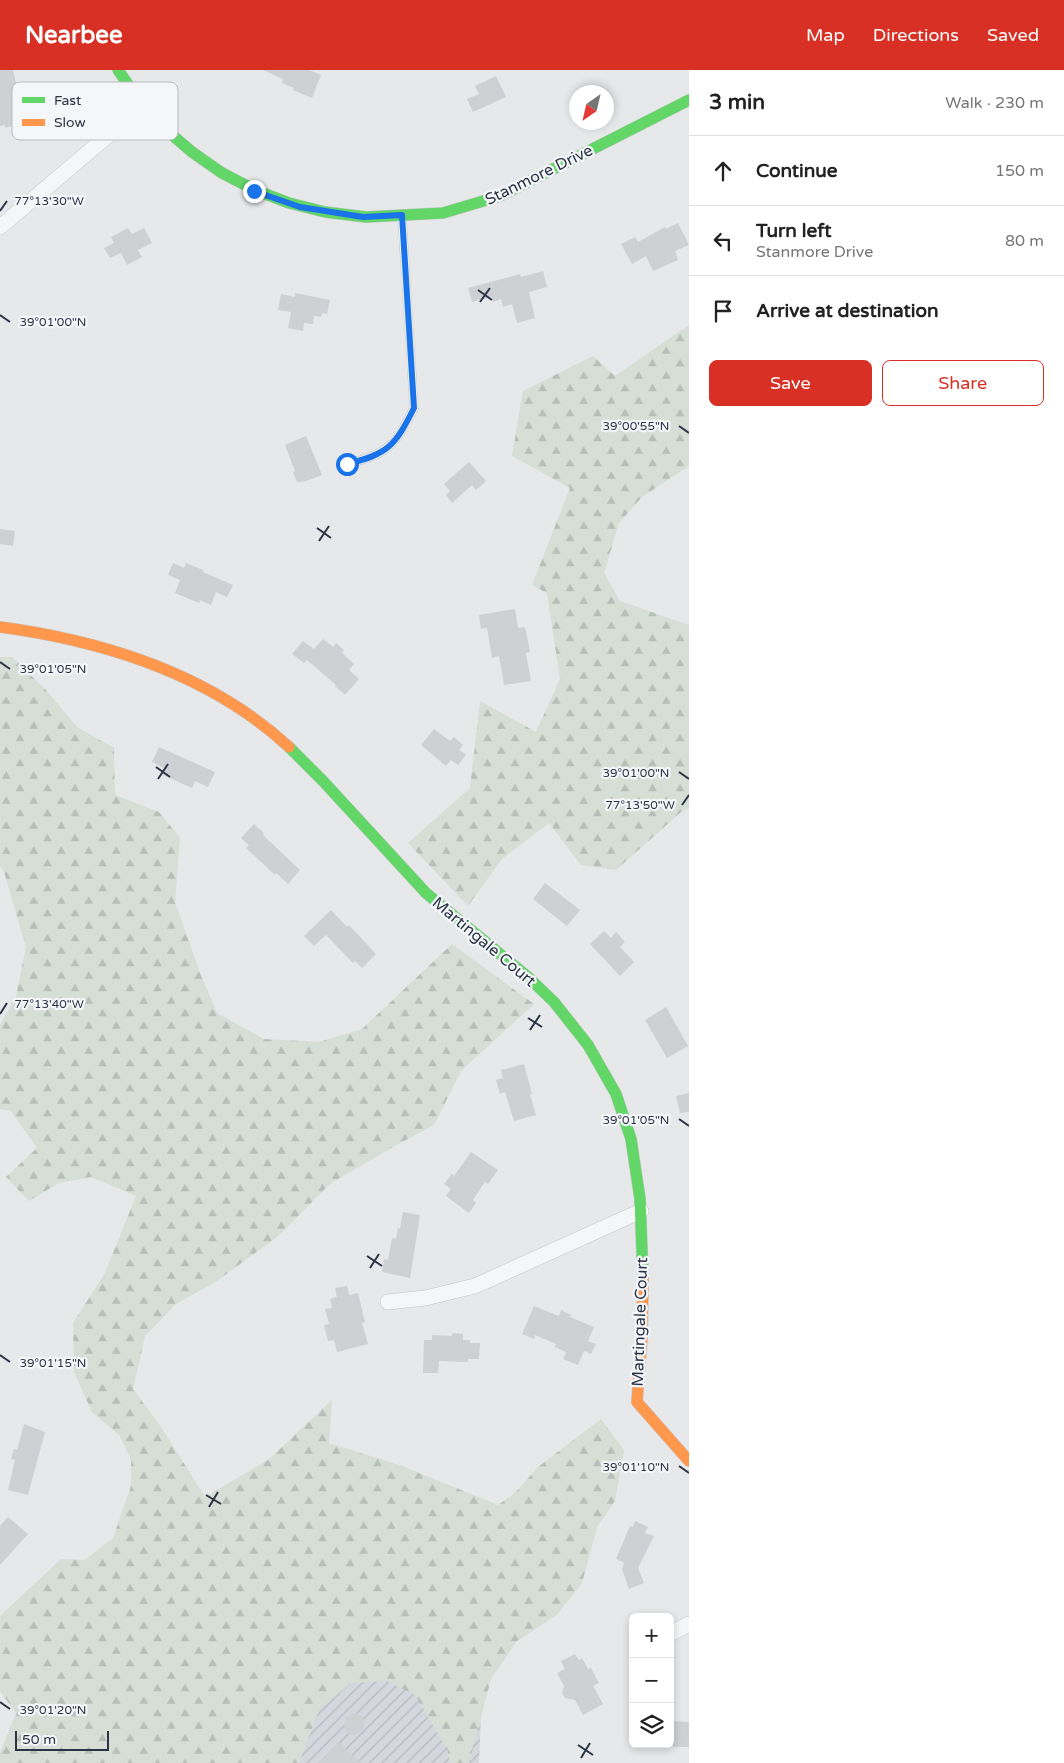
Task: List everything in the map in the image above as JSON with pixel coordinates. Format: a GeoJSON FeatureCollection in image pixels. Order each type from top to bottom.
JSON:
{"type":"FeatureCollection","features":[{"type":"Feature","properties":{"kind":"street","name":"Stanmore Drive"},"geometry":{"type":"LineString","coordinates":[[118,70],[125,82]]}},
{"type":"Feature","properties":{"kind":"street","name":"Stanmore Drive"},"geometry":{"type":"LineString","coordinates":[[176,140],[198,159],[254,191],[300,207],[363,217],[435,214],[470,206],[500,196],[689,100]]}},
{"type":"Feature","properties":{"kind":"street"},"geometry":{"type":"LineString","coordinates":[[0,227],[103,140]]}},
{"type":"Feature","properties":{"kind":"street","name":"Martingale Court"},"geometry":{"type":"LineString","coordinates":[[0,627],[36,630],[86,641],[138,657],[180,675],[238,709],[275,735],[311,768],[425,892],[543,992],[570,1021],[598,1061],[622,1109],[636,1156],[645,1287],[643,1354],[637,1402],[689,1461]]}},
{"type":"Feature","properties":{"kind":"street"},"geometry":{"type":"LineString","coordinates":[[388,1302],[425,1298],[475,1286],[641,1211]]}},
{"type":"Feature","properties":{"kind":"street"},"geometry":{"type":"LineString","coordinates":[[674,1632],[689,1624]]}},
{"type":"Feature","properties":{"kind":"lane"},"geometry":{"type":"LineString","coordinates":[[347,464],[372,458],[389,448],[404,428],[414,408],[402,215]]}},
{"type":"Feature","properties":{"kind":"shaded area"},"geometry":{"type":"Polygon","coordinates":[[[337,1598],[484,1646],[479,1763],[276,1763],[337,1598]]]}},
{"type":"Feature","properties":{"kind":"green space"},"geometry":{"type":"Polygon","coordinates":[[[689,325],[689,466],[642,497],[619,523],[604,573],[620,601],[689,625],[689,808],[681,812],[616,870],[581,865],[549,823],[502,859],[468,906],[408,843],[470,788],[480,701],[536,732],[560,679],[547,593],[532,585],[570,488],[512,456],[523,391],[593,356],[615,376],[689,325]]]}},
{"type":"Feature","properties":{"kind":"green space"},"geometry":{"type":"Polygon","coordinates":[[[0,657],[12,657],[46,690],[77,727],[114,748],[115,795],[159,812],[180,838],[175,902],[200,973],[217,1013],[264,1039],[319,1042],[362,1029],[452,944],[534,1004],[461,1071],[434,1125],[330,1184],[277,1237],[217,1281],[176,1304],[145,1336],[133,1389],[161,1427],[205,1497],[268,1460],[332,1400],[329,1443],[402,1466],[498,1505],[515,1493],[538,1467],[601,1419],[624,1450],[615,1501],[597,1527],[582,1583],[557,1615],[517,1641],[491,1679],[469,1763],[450,1763],[447,1749],[415,1695],[387,1681],[351,1683],[319,1710],[299,1763],[0,1763],[0,1753],[16,1713],[0,1691],[0,1616],[61,1559],[85,1560],[113,1538],[131,1486],[131,1460],[120,1436],[92,1412],[74,1372],[73,1323],[105,1273],[136,1196],[91,1177],[59,1183],[29,1201],[6,1177],[37,1148],[11,1111],[0,1109],[0,1025],[16,996],[26,947],[4,872],[0,866],[0,657]]]}},
{"type":"Feature","properties":{"kind":"building"},"geometry":{"type":"Polygon","coordinates":[[[0,70],[13,70],[16,82],[12,82],[12,126],[5,128],[5,125],[0,126],[0,70]]]}},
{"type":"Feature","properties":{"kind":"building"},"geometry":{"type":"Polygon","coordinates":[[[263,70],[309,70],[321,75],[312,98],[293,90],[294,88],[282,83],[283,79],[263,70]]]}},
{"type":"Feature","properties":{"kind":"building"},"geometry":{"type":"Polygon","coordinates":[[[496,76],[506,97],[473,112],[467,99],[479,94],[475,86],[496,76]]]}},
{"type":"Feature","properties":{"kind":"building"},"geometry":{"type":"Polygon","coordinates":[[[678,223],[689,245],[675,251],[678,260],[653,271],[646,256],[632,264],[621,244],[635,237],[638,242],[665,227],[666,229],[678,223]]]}},
{"type":"Feature","properties":{"kind":"building"},"geometry":{"type":"Polygon","coordinates":[[[128,228],[132,234],[144,228],[152,243],[138,250],[142,257],[127,265],[121,253],[110,258],[104,248],[114,243],[111,237],[128,228]]]}},
{"type":"Feature","properties":{"kind":"building"},"geometry":{"type":"Polygon","coordinates":[[[543,271],[547,287],[529,292],[535,318],[517,323],[512,304],[503,307],[501,299],[493,302],[492,297],[472,302],[468,288],[520,274],[521,277],[543,271]]]}},
{"type":"Feature","properties":{"kind":"building"},"geometry":{"type":"Polygon","coordinates":[[[295,293],[330,300],[327,314],[322,313],[321,317],[314,316],[313,324],[304,323],[303,331],[288,328],[291,312],[278,310],[281,294],[295,297],[295,293]]]}},
{"type":"Feature","properties":{"kind":"building"},"geometry":{"type":"Polygon","coordinates":[[[306,436],[322,475],[297,482],[285,445],[306,436]]]}},
{"type":"Feature","properties":{"kind":"building"},"geometry":{"type":"Polygon","coordinates":[[[469,462],[486,481],[476,490],[472,485],[452,503],[446,495],[450,491],[444,484],[469,462]]]}},
{"type":"Feature","properties":{"kind":"building"},"geometry":{"type":"Polygon","coordinates":[[[0,529],[15,531],[13,546],[0,544],[0,529]]]}},
{"type":"Feature","properties":{"kind":"building"},"geometry":{"type":"Polygon","coordinates":[[[173,563],[184,568],[186,563],[233,585],[227,597],[216,592],[211,605],[200,600],[199,603],[175,593],[180,580],[168,575],[173,563]]]}},
{"type":"Feature","properties":{"kind":"building"},"geometry":{"type":"Polygon","coordinates":[[[515,609],[518,628],[525,627],[530,652],[526,653],[531,681],[504,685],[499,656],[492,658],[487,628],[481,629],[479,615],[515,609]]]}},
{"type":"Feature","properties":{"kind":"building"},"geometry":{"type":"Polygon","coordinates":[[[323,639],[333,647],[336,643],[344,650],[342,653],[354,664],[349,670],[359,679],[345,695],[307,660],[304,663],[292,654],[303,641],[314,649],[323,639]]]}},
{"type":"Feature","properties":{"kind":"building"},"geometry":{"type":"Polygon","coordinates":[[[434,729],[450,741],[454,737],[463,745],[459,750],[466,755],[458,765],[451,760],[446,766],[421,745],[434,729]]]}},
{"type":"Feature","properties":{"kind":"building"},"geometry":{"type":"Polygon","coordinates":[[[159,747],[215,772],[208,787],[195,781],[192,788],[161,774],[164,768],[152,762],[159,747]]]}},
{"type":"Feature","properties":{"kind":"building"},"geometry":{"type":"Polygon","coordinates":[[[254,824],[300,870],[288,884],[276,873],[275,875],[246,848],[249,845],[241,838],[254,824]]]}},
{"type":"Feature","properties":{"kind":"building"},"geometry":{"type":"Polygon","coordinates":[[[545,883],[580,910],[567,926],[533,899],[545,883]]]}},
{"type":"Feature","properties":{"kind":"building"},"geometry":{"type":"Polygon","coordinates":[[[331,910],[347,927],[349,925],[376,954],[362,968],[355,961],[353,963],[326,935],[314,946],[304,936],[331,910]]]}},
{"type":"Feature","properties":{"kind":"building"},"geometry":{"type":"Polygon","coordinates":[[[604,931],[611,938],[616,932],[625,942],[620,947],[634,962],[620,976],[590,944],[604,931]]]}},
{"type":"Feature","properties":{"kind":"building"},"geometry":{"type":"Polygon","coordinates":[[[666,1007],[688,1046],[667,1058],[645,1020],[666,1007]]]}},
{"type":"Feature","properties":{"kind":"building"},"geometry":{"type":"Polygon","coordinates":[[[524,1064],[536,1115],[514,1121],[505,1092],[500,1094],[496,1080],[503,1078],[501,1070],[524,1064]]]}},
{"type":"Feature","properties":{"kind":"building"},"geometry":{"type":"Polygon","coordinates":[[[689,1093],[689,1112],[680,1113],[676,1096],[689,1093]]]}},
{"type":"Feature","properties":{"kind":"building"},"geometry":{"type":"Polygon","coordinates":[[[471,1152],[498,1170],[488,1184],[485,1182],[473,1200],[476,1203],[469,1213],[446,1196],[451,1189],[444,1184],[452,1174],[454,1176],[471,1152]]]}},
{"type":"Feature","properties":{"kind":"building"},"geometry":{"type":"Polygon","coordinates":[[[403,1212],[420,1215],[410,1278],[382,1272],[384,1259],[388,1260],[392,1238],[396,1239],[398,1228],[400,1229],[403,1212]]]}},
{"type":"Feature","properties":{"kind":"building"},"geometry":{"type":"Polygon","coordinates":[[[347,1286],[349,1295],[358,1293],[365,1322],[362,1323],[368,1344],[337,1352],[334,1340],[328,1341],[324,1325],[329,1324],[325,1309],[332,1308],[330,1299],[337,1297],[335,1288],[347,1286]]]}},
{"type":"Feature","properties":{"kind":"building"},"geometry":{"type":"Polygon","coordinates":[[[534,1306],[559,1316],[561,1310],[571,1315],[570,1317],[594,1327],[588,1341],[596,1344],[591,1354],[584,1351],[578,1365],[563,1359],[566,1352],[555,1347],[556,1344],[535,1335],[534,1339],[522,1334],[534,1306]]]}},
{"type":"Feature","properties":{"kind":"building"},"geometry":{"type":"Polygon","coordinates":[[[452,1333],[463,1334],[463,1340],[470,1340],[470,1343],[480,1343],[479,1359],[468,1359],[468,1362],[439,1361],[438,1373],[423,1373],[424,1340],[432,1340],[432,1335],[452,1336],[452,1333]]]}},
{"type":"Feature","properties":{"kind":"building"},"geometry":{"type":"Polygon","coordinates":[[[24,1424],[45,1432],[28,1495],[8,1490],[15,1460],[11,1459],[14,1449],[17,1450],[24,1424]]]}},
{"type":"Feature","properties":{"kind":"building"},"geometry":{"type":"Polygon","coordinates":[[[8,1517],[28,1534],[0,1565],[0,1526],[8,1517]]]}},
{"type":"Feature","properties":{"kind":"building"},"geometry":{"type":"Polygon","coordinates":[[[635,1521],[648,1527],[645,1533],[654,1536],[638,1568],[644,1583],[629,1589],[622,1569],[624,1563],[616,1559],[630,1526],[633,1527],[635,1521]]]}},
{"type":"Feature","properties":{"kind":"building"},"geometry":{"type":"Polygon","coordinates":[[[575,1654],[579,1660],[582,1658],[588,1669],[591,1668],[599,1683],[593,1686],[603,1704],[583,1715],[575,1700],[565,1698],[562,1693],[564,1686],[557,1673],[565,1669],[561,1661],[575,1654]]]}},
{"type":"Feature","properties":{"kind":"building"},"geometry":{"type":"Polygon","coordinates":[[[357,1713],[365,1721],[363,1730],[356,1735],[347,1734],[344,1725],[346,1718],[357,1713]]]}},
{"type":"Feature","properties":{"kind":"building"},"geometry":{"type":"Polygon","coordinates":[[[674,1721],[689,1722],[689,1747],[674,1747],[674,1721]]]}},
{"type":"Feature","properties":{"kind":"building"},"geometry":{"type":"Polygon","coordinates":[[[339,1742],[361,1763],[319,1763],[339,1742]]]}},
{"type":"Feature","properties":{"kind":"traffic: fast"},"geometry":{"type":"LineString","coordinates":[[118,70],[126,82]]}},
{"type":"Feature","properties":{"kind":"traffic: fast"},"geometry":{"type":"LineString","coordinates":[[178,140],[222,173],[255,190],[289,203],[325,212],[366,217],[443,213],[500,196],[689,100]]}},
{"type":"Feature","properties":{"kind":"traffic: fast"},"geometry":{"type":"LineString","coordinates":[[289,747],[323,781],[426,893],[528,977],[554,1002],[588,1045],[616,1094],[631,1139],[640,1199],[643,1278]]}},
{"type":"Feature","properties":{"kind":"traffic: slow"},"geometry":{"type":"LineString","coordinates":[[0,627],[78,641],[154,665],[225,699],[258,721],[289,747]]}},
{"type":"Feature","properties":{"kind":"traffic: slow"},"geometry":{"type":"LineString","coordinates":[[643,1278],[642,1337],[637,1402],[689,1461]]}},
{"type":"Feature","properties":{"kind":"route"},"geometry":{"type":"LineString","coordinates":[[254,191],[300,207],[363,217],[402,215],[414,408],[404,428],[389,448],[372,458],[347,464]]}}]}
